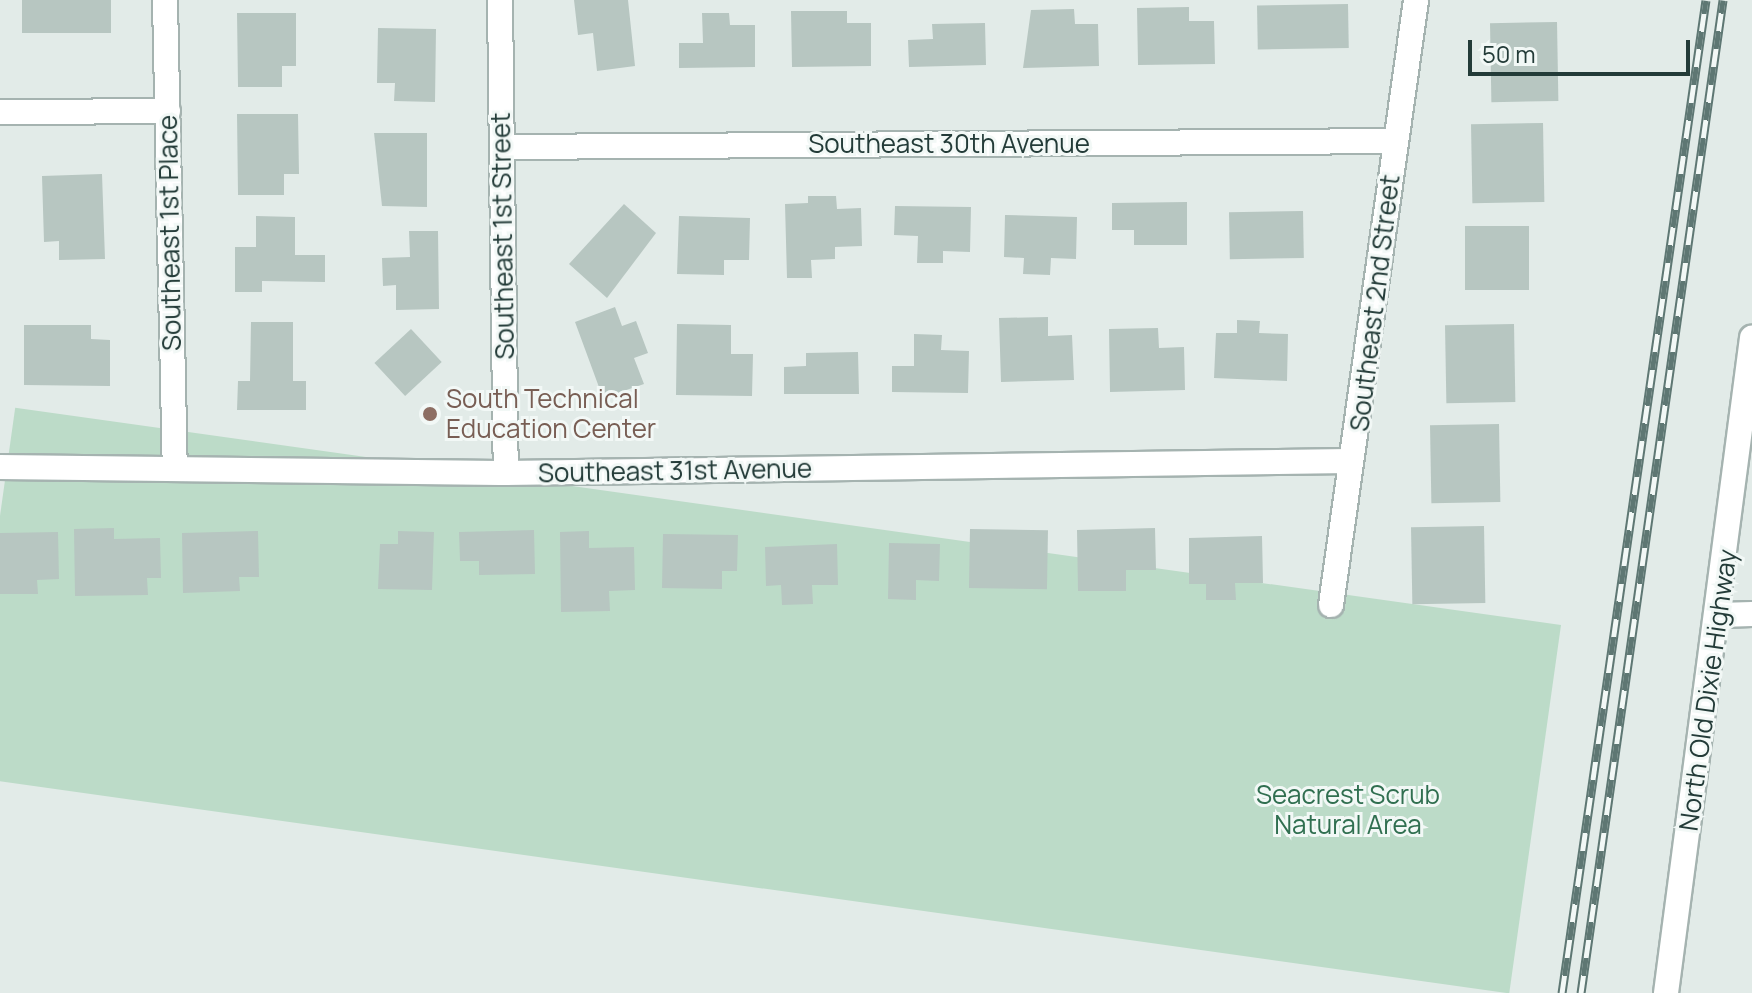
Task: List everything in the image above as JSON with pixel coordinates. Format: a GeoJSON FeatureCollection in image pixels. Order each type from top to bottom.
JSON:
{"type":"FeatureCollection","features":[{"type":"Feature","properties":{"kind":"street","name":"Southeast 1st Place"},"geometry":{"type":"LineString","coordinates":[[165,0],[175,466]]}},
{"type":"Feature","properties":{"kind":"street","name":"Southeast 1st Street"},"geometry":{"type":"LineString","coordinates":[[500,0],[506,473]]}},
{"type":"Feature","properties":{"kind":"street","name":"Southeast 2nd Street"},"geometry":{"type":"LineString","coordinates":[[1331,605],[1416,0]]}},
{"type":"Feature","properties":{"kind":"street"},"geometry":{"type":"LineString","coordinates":[[0,112],[168,111]]}},
{"type":"Feature","properties":{"kind":"street","name":"Southeast 30th Avenue"},"geometry":{"type":"LineString","coordinates":[[502,147],[1396,141]]}},
{"type":"Feature","properties":{"kind":"street","name":"North Old Dixie Highway"},"geometry":{"type":"LineString","coordinates":[[1666,993],[1720,615],[1752,338]]}},
{"type":"Feature","properties":{"kind":"street","name":"Southeast 31st Avenue"},"geometry":{"type":"LineString","coordinates":[[0,467],[175,466],[506,473],[1349,461]]}},
{"type":"Feature","properties":{"kind":"street"},"geometry":{"type":"LineString","coordinates":[[1720,615],[1752,614]]}},
{"type":"Feature","properties":{"kind":"green space","name":"Seacrest Scrub Natural Area"},"geometry":{"type":"Polygon","coordinates":[[[15,408],[1561,625],[1509,993],[0,781],[0,516],[15,408]]]}},
{"type":"Feature","properties":{"kind":"building"},"geometry":{"type":"Polygon","coordinates":[[[22,0],[111,0],[111,33],[22,33],[22,0]]]}},
{"type":"Feature","properties":{"kind":"building"},"geometry":{"type":"Polygon","coordinates":[[[574,0],[628,0],[635,66],[597,71],[593,33],[578,35],[574,0]]]}},
{"type":"Feature","properties":{"kind":"building"},"geometry":{"type":"Polygon","coordinates":[[[1348,4],[1349,48],[1258,50],[1257,6],[1348,4]]]}},
{"type":"Feature","properties":{"kind":"building"},"geometry":{"type":"Polygon","coordinates":[[[1189,7],[1189,21],[1214,21],[1215,64],[1138,65],[1137,8],[1189,7]]]}},
{"type":"Feature","properties":{"kind":"building"},"geometry":{"type":"Polygon","coordinates":[[[1074,9],[1075,24],[1098,24],[1099,66],[1023,68],[1031,10],[1074,9]]]}},
{"type":"Feature","properties":{"kind":"building"},"geometry":{"type":"Polygon","coordinates":[[[791,11],[847,11],[847,23],[871,23],[871,66],[792,67],[791,11]]]}},
{"type":"Feature","properties":{"kind":"building"},"geometry":{"type":"Polygon","coordinates":[[[237,13],[296,13],[296,66],[282,66],[282,87],[238,87],[237,13]]]}},
{"type":"Feature","properties":{"kind":"building"},"geometry":{"type":"Polygon","coordinates":[[[702,13],[729,13],[730,25],[755,25],[755,67],[679,68],[679,43],[703,43],[702,13]]]}},
{"type":"Feature","properties":{"kind":"building"},"geometry":{"type":"Polygon","coordinates":[[[1557,22],[1558,101],[1491,102],[1490,23],[1557,22]]]}},
{"type":"Feature","properties":{"kind":"building"},"geometry":{"type":"Polygon","coordinates":[[[985,23],[986,65],[909,67],[908,40],[933,39],[932,24],[985,23]]]}},
{"type":"Feature","properties":{"kind":"building"},"geometry":{"type":"Polygon","coordinates":[[[378,28],[436,29],[435,102],[394,101],[395,83],[377,83],[378,28]]]}},
{"type":"Feature","properties":{"kind":"building"},"geometry":{"type":"Polygon","coordinates":[[[237,114],[298,114],[299,174],[284,174],[284,195],[238,195],[237,114]]]}},
{"type":"Feature","properties":{"kind":"building"},"geometry":{"type":"Polygon","coordinates":[[[1543,123],[1544,202],[1472,203],[1471,124],[1543,123]]]}},
{"type":"Feature","properties":{"kind":"building"},"geometry":{"type":"Polygon","coordinates":[[[374,133],[427,133],[427,207],[382,206],[374,133]]]}},
{"type":"Feature","properties":{"kind":"building"},"geometry":{"type":"Polygon","coordinates":[[[102,174],[105,259],[59,260],[59,241],[44,242],[42,176],[102,174]]]}},
{"type":"Feature","properties":{"kind":"building"},"geometry":{"type":"Polygon","coordinates":[[[808,196],[836,196],[837,209],[861,208],[862,246],[835,247],[835,259],[811,260],[812,278],[787,278],[785,204],[808,203],[808,196]]]}},
{"type":"Feature","properties":{"kind":"building"},"geometry":{"type":"Polygon","coordinates":[[[1187,202],[1187,245],[1134,245],[1134,230],[1112,230],[1112,203],[1187,202]]]}},
{"type":"Feature","properties":{"kind":"building"},"geometry":{"type":"Polygon","coordinates":[[[624,204],[656,233],[607,298],[569,264],[624,204]]]}},
{"type":"Feature","properties":{"kind":"building"},"geometry":{"type":"Polygon","coordinates":[[[895,206],[971,207],[970,252],[943,251],[943,263],[917,263],[918,236],[894,235],[895,206]]]}},
{"type":"Feature","properties":{"kind":"building"},"geometry":{"type":"Polygon","coordinates":[[[1303,211],[1304,258],[1230,259],[1229,212],[1303,211]]]}},
{"type":"Feature","properties":{"kind":"building"},"geometry":{"type":"Polygon","coordinates":[[[1005,215],[1077,217],[1076,259],[1051,258],[1050,275],[1023,274],[1024,258],[1004,257],[1005,215]]]}},
{"type":"Feature","properties":{"kind":"building"},"geometry":{"type":"Polygon","coordinates":[[[256,216],[295,217],[295,255],[325,255],[325,282],[262,281],[262,292],[235,292],[235,247],[256,247],[256,216]]]}},
{"type":"Feature","properties":{"kind":"building"},"geometry":{"type":"Polygon","coordinates":[[[679,216],[750,218],[749,260],[724,260],[724,275],[677,274],[679,216]]]}},
{"type":"Feature","properties":{"kind":"building"},"geometry":{"type":"Polygon","coordinates":[[[1465,226],[1529,226],[1529,290],[1465,290],[1465,226]]]}},
{"type":"Feature","properties":{"kind":"building"},"geometry":{"type":"Polygon","coordinates":[[[409,231],[438,231],[439,309],[396,310],[396,285],[383,286],[382,258],[410,257],[409,231]]]}},
{"type":"Feature","properties":{"kind":"building"},"geometry":{"type":"Polygon","coordinates":[[[615,307],[622,326],[636,321],[648,353],[634,358],[644,384],[603,398],[575,322],[615,307]]]}},
{"type":"Feature","properties":{"kind":"building"},"geometry":{"type":"Polygon","coordinates":[[[1048,317],[1048,336],[1072,335],[1074,380],[1001,382],[999,318],[1048,317]]]}},
{"type":"Feature","properties":{"kind":"building"},"geometry":{"type":"Polygon","coordinates":[[[1237,320],[1260,321],[1259,333],[1288,334],[1287,381],[1214,378],[1216,333],[1237,333],[1237,320]]]}},
{"type":"Feature","properties":{"kind":"building"},"geometry":{"type":"Polygon","coordinates":[[[251,322],[293,322],[293,381],[306,381],[306,410],[237,410],[238,381],[250,381],[251,322]]]}},
{"type":"Feature","properties":{"kind":"building"},"geometry":{"type":"Polygon","coordinates":[[[677,324],[731,325],[731,354],[753,354],[752,396],[676,395],[677,324]]]}},
{"type":"Feature","properties":{"kind":"building"},"geometry":{"type":"Polygon","coordinates":[[[1514,324],[1515,402],[1446,403],[1445,325],[1514,324]]]}},
{"type":"Feature","properties":{"kind":"building"},"geometry":{"type":"Polygon","coordinates":[[[24,325],[91,325],[91,339],[110,340],[110,386],[24,385],[24,325]]]}},
{"type":"Feature","properties":{"kind":"building"},"geometry":{"type":"Polygon","coordinates":[[[1158,328],[1159,348],[1184,347],[1185,390],[1110,392],[1109,329],[1158,328]]]}},
{"type":"Feature","properties":{"kind":"building"},"geometry":{"type":"Polygon","coordinates":[[[411,329],[442,362],[405,396],[374,363],[411,329]]]}},
{"type":"Feature","properties":{"kind":"building"},"geometry":{"type":"Polygon","coordinates":[[[914,334],[942,335],[941,350],[969,351],[968,393],[892,392],[892,366],[914,366],[914,334]]]}},
{"type":"Feature","properties":{"kind":"building"},"geometry":{"type":"Polygon","coordinates":[[[858,352],[859,394],[784,394],[784,367],[806,366],[806,353],[858,352]]]}},
{"type":"Feature","properties":{"kind":"building"},"geometry":{"type":"Polygon","coordinates":[[[1499,424],[1500,502],[1431,503],[1430,425],[1499,424]]]}},
{"type":"Feature","properties":{"kind":"building"},"geometry":{"type":"Polygon","coordinates":[[[1484,526],[1485,603],[1412,604],[1411,527],[1484,526]]]}},
{"type":"Feature","properties":{"kind":"building"},"geometry":{"type":"Polygon","coordinates":[[[114,528],[114,539],[160,538],[161,578],[147,578],[148,595],[75,596],[74,529],[114,528]]]}},
{"type":"Feature","properties":{"kind":"building"},"geometry":{"type":"Polygon","coordinates":[[[1155,528],[1156,570],[1126,570],[1126,591],[1078,591],[1077,530],[1155,528]]]}},
{"type":"Feature","properties":{"kind":"building"},"geometry":{"type":"Polygon","coordinates":[[[970,529],[1048,530],[1047,589],[969,588],[970,529]]]}},
{"type":"Feature","properties":{"kind":"building"},"geometry":{"type":"Polygon","coordinates":[[[534,530],[535,574],[479,575],[479,561],[460,561],[459,532],[534,530]]]}},
{"type":"Feature","properties":{"kind":"building"},"geometry":{"type":"Polygon","coordinates":[[[258,531],[259,577],[239,577],[240,591],[183,593],[182,533],[258,531]]]}},
{"type":"Feature","properties":{"kind":"building"},"geometry":{"type":"Polygon","coordinates":[[[398,531],[434,532],[432,590],[378,589],[380,544],[398,544],[398,531]]]}},
{"type":"Feature","properties":{"kind":"building"},"geometry":{"type":"Polygon","coordinates":[[[589,531],[589,548],[634,547],[635,590],[609,591],[610,611],[561,612],[560,532],[589,531]]]}},
{"type":"Feature","properties":{"kind":"building"},"geometry":{"type":"Polygon","coordinates":[[[58,532],[59,579],[37,580],[38,594],[0,594],[0,533],[58,532]]]}},
{"type":"Feature","properties":{"kind":"building"},"geometry":{"type":"Polygon","coordinates":[[[663,534],[738,535],[737,571],[722,571],[722,589],[662,588],[663,534]]]}},
{"type":"Feature","properties":{"kind":"building"},"geometry":{"type":"Polygon","coordinates":[[[1262,536],[1263,583],[1235,583],[1236,600],[1206,600],[1206,584],[1189,584],[1189,538],[1262,536]]]}},
{"type":"Feature","properties":{"kind":"building"},"geometry":{"type":"Polygon","coordinates":[[[889,543],[940,544],[939,581],[916,580],[916,600],[888,599],[889,543]]]}},
{"type":"Feature","properties":{"kind":"building"},"geometry":{"type":"Polygon","coordinates":[[[837,544],[838,585],[812,585],[813,604],[782,605],[781,585],[766,586],[765,547],[837,544]]]}},
{"type":"Feature","properties":{"kind":"railway"},"geometry":{"type":"LineString","coordinates":[[1562,993],[1706,0]]}},
{"type":"Feature","properties":{"kind":"railway"},"geometry":{"type":"LineString","coordinates":[[1581,993],[1723,0]]}},
{"type":"Feature","properties":{"kind":"place","name":"South Technical Education Center"},"geometry":{"type":"Point","coordinates":[430,414]}}]}
